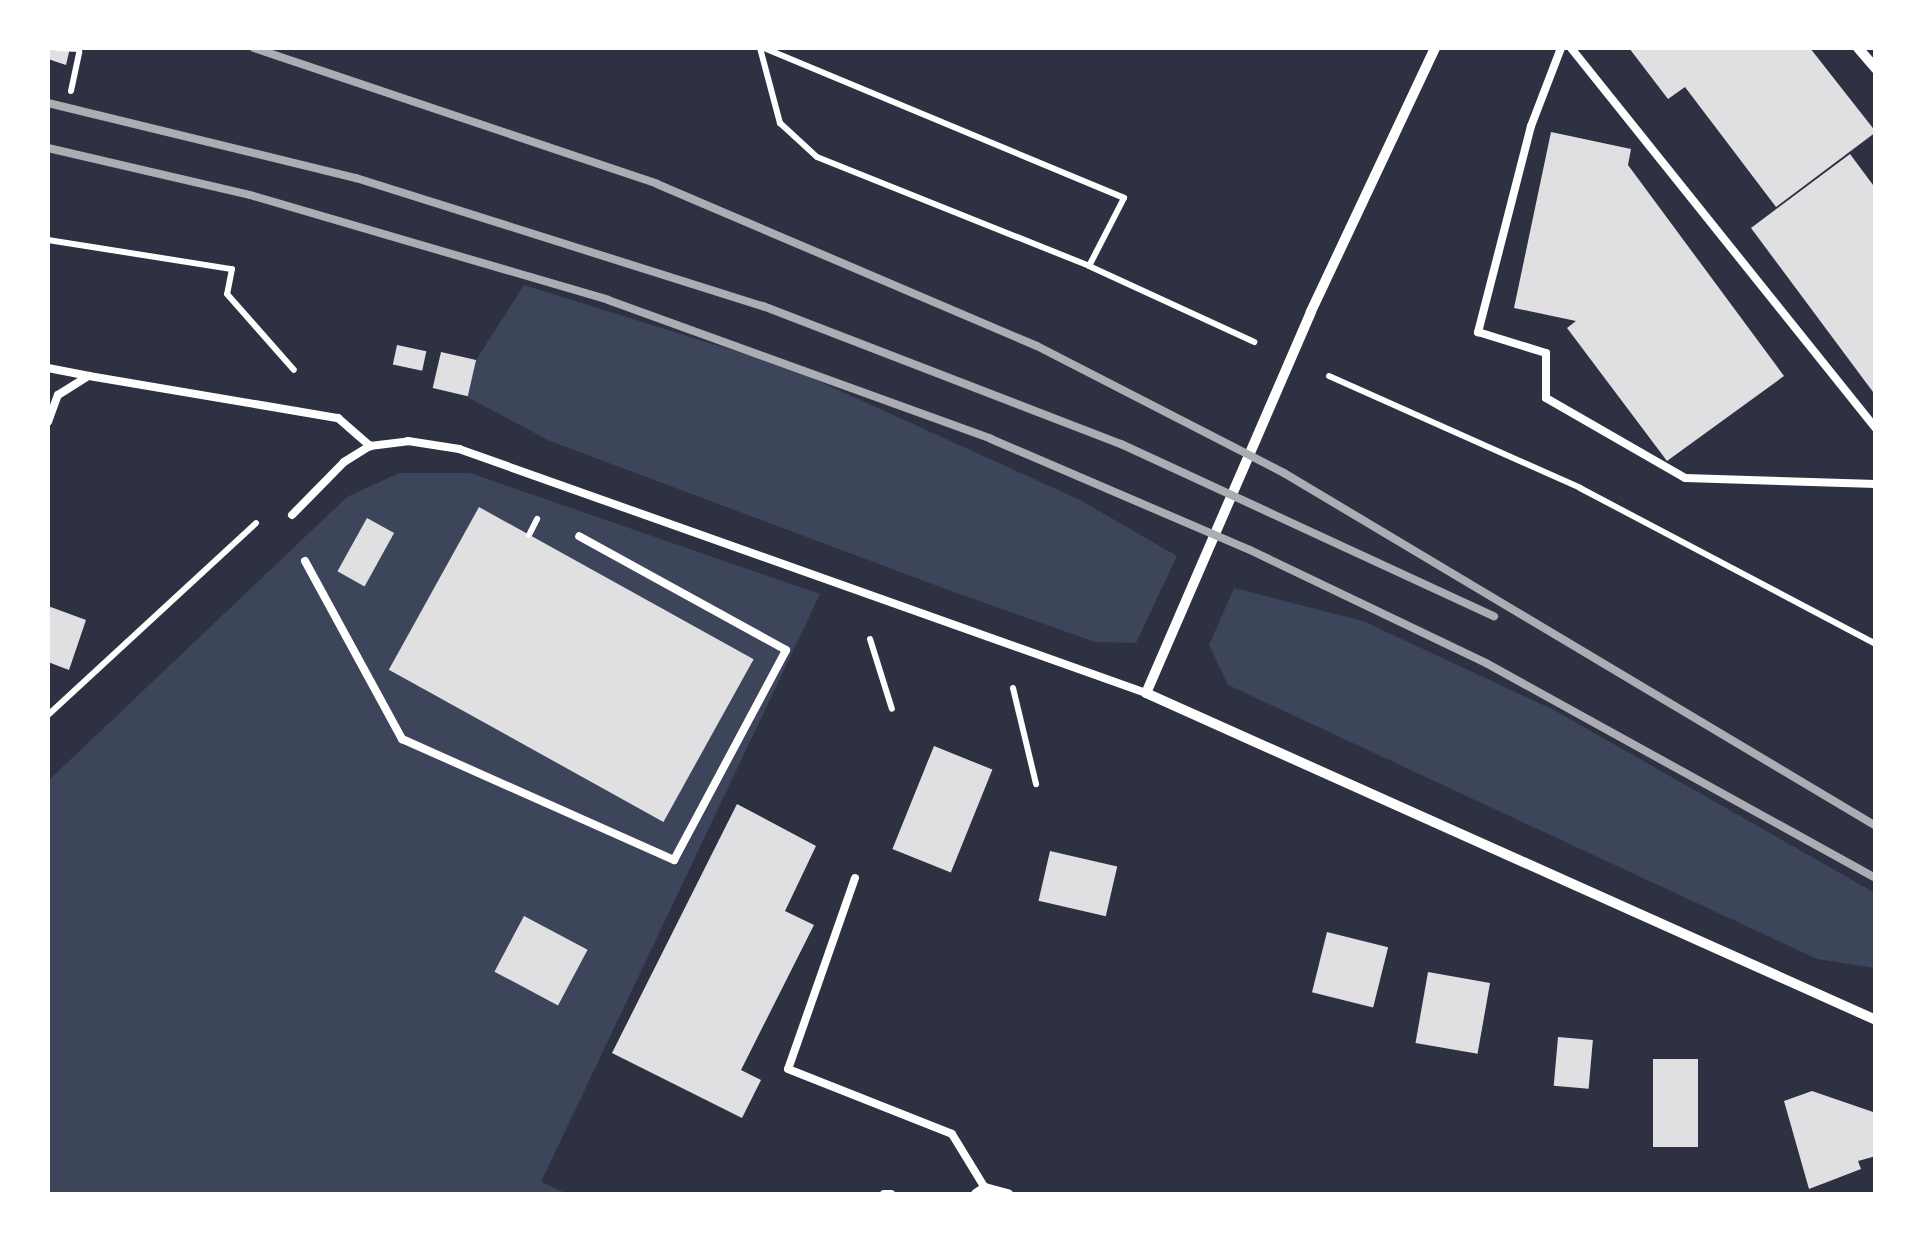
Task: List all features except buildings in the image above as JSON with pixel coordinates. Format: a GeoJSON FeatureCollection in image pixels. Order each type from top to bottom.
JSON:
{"type":"FeatureCollection","features":[{"type":"Feature","properties":{"kind":"street"},"geometry":{"type":"LineString","coordinates":[[1435,48],[1311,312],[1146,694],[1876,1020]]}},
{"type":"Feature","properties":{"kind":"street"},"geometry":{"type":"LineString","coordinates":[[1858,48],[1876,69]]}},
{"type":"Feature","properties":{"kind":"street"},"geometry":{"type":"LineString","coordinates":[[981,1191],[1008,1194]]}},
{"type":"Feature","properties":{"kind":"lane"},"geometry":{"type":"LineString","coordinates":[[1561,48],[1531,126],[1478,332],[1546,353],[1546,398],[1685,478],[1876,484]]}},
{"type":"Feature","properties":{"kind":"lane"},"geometry":{"type":"LineString","coordinates":[[1571,48],[1876,430]]}},
{"type":"Feature","properties":{"kind":"lane"},"geometry":{"type":"LineString","coordinates":[[48,368],[338,418],[370,446]]}},
{"type":"Feature","properties":{"kind":"lane"},"geometry":{"type":"LineString","coordinates":[[48,422],[58,395],[89,376]]}},
{"type":"Feature","properties":{"kind":"lane"},"geometry":{"type":"LineString","coordinates":[[292,515],[344,462],[370,446],[408,441],[459,448],[557,479],[1146,694]]}},
{"type":"Feature","properties":{"kind":"lane"},"geometry":{"type":"LineString","coordinates":[[305,561],[402,739],[674,860],[786,650],[579,536]]}},
{"type":"Feature","properties":{"kind":"lane"},"geometry":{"type":"LineString","coordinates":[[855,878],[788,1069],[952,1134],[981,1191]]}},
{"type":"Feature","properties":{"kind":"path"},"geometry":{"type":"LineString","coordinates":[[58,48],[79,50],[71,91]]}},
{"type":"Feature","properties":{"kind":"path"},"geometry":{"type":"LineString","coordinates":[[764,48],[1124,198],[1089,266]]}},
{"type":"Feature","properties":{"kind":"path"},"geometry":{"type":"LineString","coordinates":[[48,240],[232,269],[227,294],[338,418]]}},
{"type":"Feature","properties":{"kind":"path"},"geometry":{"type":"LineString","coordinates":[[48,715],[249,525],[292,515]]}},
{"type":"Feature","properties":{"kind":"path"},"geometry":{"type":"LineString","coordinates":[[864,618],[892,710]]}},
{"type":"Feature","properties":{"kind":"path"},"geometry":{"type":"LineString","coordinates":[[1011,678],[1036,784]]}},
{"type":"Feature","properties":{"kind":"shaded area"},"geometry":{"type":"Polygon","coordinates":[[[524,285],[790,368],[1080,500],[1177,556],[1136,643],[1095,642],[951,591],[550,441],[467,397],[476,360],[524,285]]]}},
{"type":"Feature","properties":{"kind":"shaded area"},"geometry":{"type":"Polygon","coordinates":[[[399,473],[470,473],[820,594],[541,1182],[568,1194],[48,1194],[48,781],[347,497],[399,473]]]}},
{"type":"Feature","properties":{"kind":"shaded area"},"geometry":{"type":"Polygon","coordinates":[[[1234,588],[1363,621],[1554,710],[1875,893],[1875,968],[1817,959],[1228,685],[1209,645],[1234,588]]]}},
{"type":"Feature","properties":{"kind":"railway"},"geometry":{"type":"LineString","coordinates":[[254,48],[657,184],[1037,346],[1284,473],[1876,826]]}},
{"type":"Feature","properties":{"kind":"railway"},"geometry":{"type":"LineString","coordinates":[[48,103],[356,178],[763,306],[1121,444],[1494,616]]}},
{"type":"Feature","properties":{"kind":"railway"},"geometry":{"type":"LineString","coordinates":[[48,148],[250,195],[608,300],[991,439],[1250,550],[1486,663],[1876,878]]}}]}
